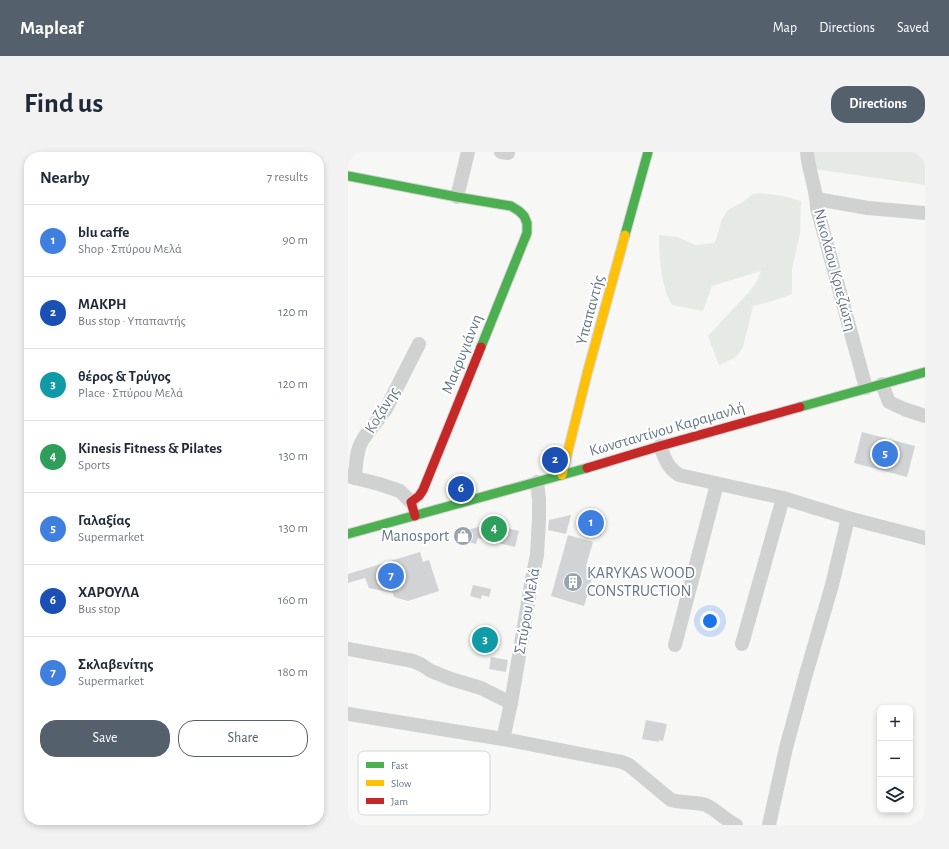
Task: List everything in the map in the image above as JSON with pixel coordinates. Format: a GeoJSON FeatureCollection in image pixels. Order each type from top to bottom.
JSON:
{"type":"FeatureCollection","features":[{"type":"Feature","properties":{"kind":"street"},"geometry":{"type":"LineString","coordinates":[[348,176],[457,197],[468,152]]}},
{"type":"Feature","properties":{"kind":"street","name":"Υπαπαντής"},"geometry":{"type":"LineString","coordinates":[[562,475],[587,374],[648,152]]}},
{"type":"Feature","properties":{"kind":"street","name":"Νικολάου Κριεζιώτη"},"geometry":{"type":"LineString","coordinates":[[807,152],[817,199],[817,208],[866,388]]}},
{"type":"Feature","properties":{"kind":"street","name":"Μακρυγιάννη"},"geometry":{"type":"LineString","coordinates":[[411,502],[419,496],[423,490],[527,233],[528,226],[523,213],[511,206],[457,197]]}},
{"type":"Feature","properties":{"kind":"street"},"geometry":{"type":"LineString","coordinates":[[817,199],[868,208],[925,213]]}},
{"type":"Feature","properties":{"kind":"street","name":"Κοζάνης"},"geometry":{"type":"LineString","coordinates":[[351,477],[362,441],[387,407],[419,344]]}},
{"type":"Feature","properties":{"kind":"street","name":"Κωνσταντίνου Καραμανλή"},"geometry":{"type":"LineString","coordinates":[[348,534],[925,372]]}},
{"type":"Feature","properties":{"kind":"street"},"geometry":{"type":"LineString","coordinates":[[882,384],[890,402],[904,410],[925,416]]}},
{"type":"Feature","properties":{"kind":"street"},"geometry":{"type":"LineString","coordinates":[[660,446],[668,465],[678,475],[783,498],[848,518],[925,538]]}},
{"type":"Feature","properties":{"kind":"street"},"geometry":{"type":"LineString","coordinates":[[351,477],[400,491],[411,502],[415,516]]}},
{"type":"Feature","properties":{"kind":"street","name":"Σπύρου Μελά"},"geometry":{"type":"LineString","coordinates":[[503,739],[511,703],[537,556],[539,499],[537,482]]}},
{"type":"Feature","properties":{"kind":"street"},"geometry":{"type":"LineString","coordinates":[[675,645],[716,484]]}},
{"type":"Feature","properties":{"kind":"street"},"geometry":{"type":"LineString","coordinates":[[742,644],[783,498]]}},
{"type":"Feature","properties":{"kind":"street"},"geometry":{"type":"LineString","coordinates":[[769,825],[788,741],[832,585],[848,518]]}},
{"type":"Feature","properties":{"kind":"street"},"geometry":{"type":"LineString","coordinates":[[348,649],[413,661],[422,664],[431,671],[481,688],[511,703]]}},
{"type":"Feature","properties":{"kind":"street"},"geometry":{"type":"LineString","coordinates":[[348,714],[503,739],[622,762],[629,765],[671,800],[705,804],[729,822],[736,825]]}},
{"type":"Feature","properties":{"kind":"shaded area"},"geometry":{"type":"Polygon","coordinates":[[[812,152],[925,152],[925,185],[814,169],[812,152]]]}},
{"type":"Feature","properties":{"kind":"shaded area"},"geometry":{"type":"Polygon","coordinates":[[[761,193],[783,196],[801,201],[800,233],[792,269],[792,294],[753,306],[743,347],[736,357],[719,365],[708,336],[748,293],[757,281],[761,271],[712,286],[703,311],[672,305],[665,290],[663,281],[660,261],[659,235],[678,237],[695,245],[715,243],[722,219],[728,210],[743,202],[753,194],[761,193]]]}},
{"type":"Feature","properties":{"kind":"building"},"geometry":{"type":"Polygon","coordinates":[[[862,432],[915,446],[907,477],[854,463],[862,432]]]}},
{"type":"Feature","properties":{"kind":"building"},"geometry":{"type":"Polygon","coordinates":[[[581,511],[606,518],[601,536],[595,534],[594,538],[583,535],[584,529],[576,527],[581,511]]]}},
{"type":"Feature","properties":{"kind":"building"},"geometry":{"type":"Polygon","coordinates":[[[571,515],[566,534],[548,530],[549,520],[571,515]]]}},
{"type":"Feature","properties":{"kind":"building"},"geometry":{"type":"Polygon","coordinates":[[[490,524],[519,531],[515,547],[478,538],[476,544],[460,540],[463,531],[490,524]]]}},
{"type":"Feature","properties":{"kind":"building","name":"KARYKAS WOOD CONSTRUCTION"},"geometry":{"type":"Polygon","coordinates":[[[568,535],[593,542],[586,566],[595,568],[584,606],[551,596],[568,535]]]}},
{"type":"Feature","properties":{"kind":"building"},"geometry":{"type":"Polygon","coordinates":[[[420,552],[423,562],[429,560],[439,591],[408,601],[394,597],[393,593],[369,588],[365,578],[348,583],[348,574],[420,552]]]}},
{"type":"Feature","properties":{"kind":"building"},"geometry":{"type":"Polygon","coordinates":[[[473,585],[491,589],[489,597],[482,595],[481,599],[470,596],[473,585]]]}},
{"type":"Feature","properties":{"kind":"building"},"geometry":{"type":"Polygon","coordinates":[[[478,632],[495,634],[493,648],[476,645],[478,632]]]}},
{"type":"Feature","properties":{"kind":"building"},"geometry":{"type":"Polygon","coordinates":[[[491,657],[508,660],[506,672],[489,669],[491,657]]]}},
{"type":"Feature","properties":{"kind":"building"},"geometry":{"type":"Polygon","coordinates":[[[646,720],[667,724],[663,741],[659,740],[659,742],[642,739],[646,720]]]}},
{"type":"Feature","properties":{"kind":"traffic: fast"},"geometry":{"type":"LineString","coordinates":[[625,235],[648,152]]}},
{"type":"Feature","properties":{"kind":"traffic: fast"},"geometry":{"type":"LineString","coordinates":[[348,176],[511,206],[524,216],[527,223],[527,233],[481,347]]}},
{"type":"Feature","properties":{"kind":"traffic: fast"},"geometry":{"type":"LineString","coordinates":[[800,407],[925,372]]}},
{"type":"Feature","properties":{"kind":"traffic: fast"},"geometry":{"type":"LineString","coordinates":[[348,534],[587,468]]}},
{"type":"Feature","properties":{"kind":"traffic: slow"},"geometry":{"type":"LineString","coordinates":[[562,475],[587,374],[625,235]]}},
{"type":"Feature","properties":{"kind":"traffic: jam"},"geometry":{"type":"LineString","coordinates":[[415,516],[411,502],[419,496],[423,490],[481,347]]}},
{"type":"Feature","properties":{"kind":"traffic: jam"},"geometry":{"type":"LineString","coordinates":[[587,468],[800,407]]}},
{"type":"Feature","properties":{"kind":"place","name":"Γαλαξίας"},"geometry":{"type":"Point","coordinates":[885,454]}},
{"type":"Feature","properties":{"kind":"place","name":"ΜΑΚΡΗ"},"geometry":{"type":"Point","coordinates":[555,460]}},
{"type":"Feature","properties":{"kind":"place","name":"ΧΑΡΟΥΛΑ"},"geometry":{"type":"Point","coordinates":[461,489]}},
{"type":"Feature","properties":{"kind":"place","name":"blu caffe"},"geometry":{"type":"Point","coordinates":[591,523]}},
{"type":"Feature","properties":{"kind":"place","name":"Kinesis Fitness & Pilates"},"geometry":{"type":"Point","coordinates":[494,529]}},
{"type":"Feature","properties":{"kind":"place","name":"Manosport"},"geometry":{"type":"Point","coordinates":[463,536]}},
{"type":"Feature","properties":{"kind":"place","name":"Σκλαβενίτης"},"geometry":{"type":"Point","coordinates":[391,576]}},
{"type":"Feature","properties":{"kind":"place","name":"KARYKAS WOOD CONSTRUCTION"},"geometry":{"type":"Point","coordinates":[573,582]}},
{"type":"Feature","properties":{"kind":"place","name":"θέρος & Τρύγος"},"geometry":{"type":"Point","coordinates":[485,640]}}]}
